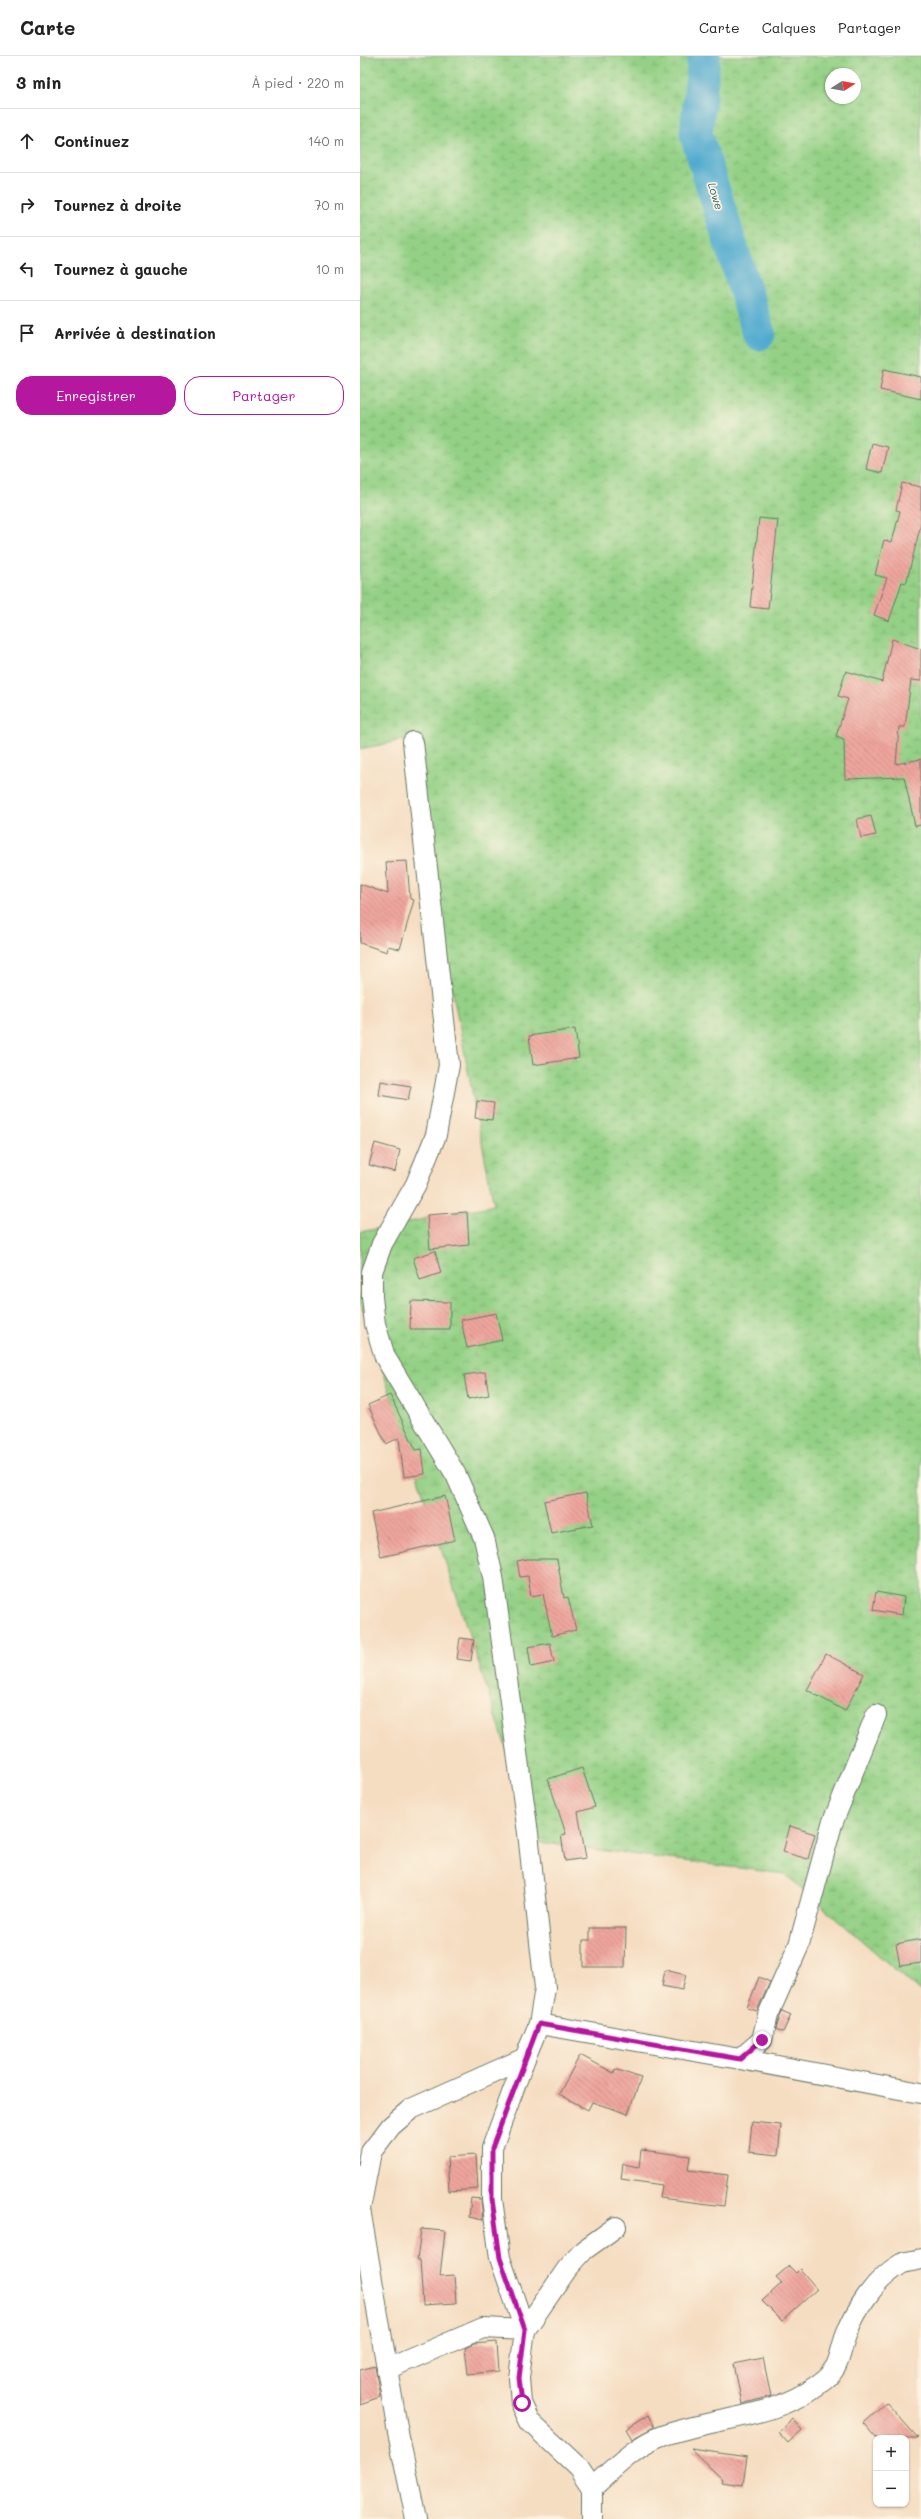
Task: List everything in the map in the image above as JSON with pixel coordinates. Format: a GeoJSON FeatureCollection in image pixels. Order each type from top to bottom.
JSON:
{"type":"FeatureCollection","features":[{"type":"Feature","properties":{"kind":"street"},"geometry":{"type":"LineString","coordinates":[[413,742],[449,1066],[436,1135],[416,1184],[382,1244],[372,1272],[372,1297],[375,1324],[385,1357],[456,1475],[484,1538],[504,1658],[545,1988],[539,2024],[492,2148],[492,2199],[500,2258],[525,2330],[519,2378],[524,2413],[530,2422],[578,2467],[592,2488],[592,2519]]}},
{"type":"Feature","properties":{"kind":"street"},"geometry":{"type":"LineString","coordinates":[[740,2059],[762,2040],[768,2015],[799,1945],[832,1824],[876,1715]]}},
{"type":"Feature","properties":{"kind":"street"},"geometry":{"type":"LineString","coordinates":[[539,2024],[740,2059],[921,2093]]}},
{"type":"Feature","properties":{"kind":"street"},"geometry":{"type":"LineString","coordinates":[[416,2519],[387,2369],[360,2209],[371,2152],[391,2126],[411,2109],[525,2058]]}},
{"type":"Feature","properties":{"kind":"street"},"geometry":{"type":"LineString","coordinates":[[525,2330],[567,2269],[584,2250],[616,2227]]}},
{"type":"Feature","properties":{"kind":"street"},"geometry":{"type":"LineString","coordinates":[[592,2488],[614,2467],[661,2436],[772,2410],[818,2385],[839,2363],[846,2336],[870,2292],[888,2273],[902,2263],[921,2259]]}},
{"type":"Feature","properties":{"kind":"street"},"geometry":{"type":"LineString","coordinates":[[387,2369],[483,2328],[525,2330]]}},
{"type":"Feature","properties":{"kind":"green space"},"geometry":{"type":"Polygon","coordinates":[[[360,56],[921,56],[921,1992],[785,1874],[537,1842],[360,1301],[360,1232],[494,1205],[404,740],[360,749],[360,56]]]}},
{"type":"Feature","properties":{"kind":"building"},"geometry":{"type":"Polygon","coordinates":[[[884,369],[921,377],[921,399],[880,390],[884,369]]]}},
{"type":"Feature","properties":{"kind":"building"},"geometry":{"type":"Polygon","coordinates":[[[872,443],[888,447],[882,473],[866,469],[872,443]]]}},
{"type":"Feature","properties":{"kind":"building"},"geometry":{"type":"Polygon","coordinates":[[[902,483],[921,487],[921,524],[907,580],[906,583],[902,582],[889,621],[874,615],[887,578],[875,575],[884,540],[892,542],[900,511],[896,510],[902,483]]]}},
{"type":"Feature","properties":{"kind":"building"},"geometry":{"type":"Polygon","coordinates":[[[759,518],[778,520],[768,609],[750,607],[759,518]]]}},
{"type":"Feature","properties":{"kind":"building"},"geometry":{"type":"Polygon","coordinates":[[[892,639],[921,649],[921,681],[911,680],[905,727],[899,727],[896,764],[921,759],[921,825],[915,826],[904,777],[845,779],[844,739],[836,736],[848,699],[838,696],[846,671],[882,682],[892,639]]]}},
{"type":"Feature","properties":{"kind":"building"},"geometry":{"type":"Polygon","coordinates":[[[871,816],[876,835],[861,838],[857,819],[871,816]]]}},
{"type":"Feature","properties":{"kind":"building"},"geometry":{"type":"Polygon","coordinates":[[[407,861],[410,899],[414,900],[400,949],[388,946],[387,952],[360,943],[360,884],[388,894],[386,862],[407,861]]]}},
{"type":"Feature","properties":{"kind":"building"},"geometry":{"type":"Polygon","coordinates":[[[575,1029],[579,1058],[533,1065],[529,1036],[575,1029]]]}},
{"type":"Feature","properties":{"kind":"building"},"geometry":{"type":"Polygon","coordinates":[[[381,1081],[411,1086],[408,1100],[379,1095],[381,1081]]]}},
{"type":"Feature","properties":{"kind":"building"},"geometry":{"type":"Polygon","coordinates":[[[477,1101],[494,1103],[492,1120],[475,1118],[477,1101]]]}},
{"type":"Feature","properties":{"kind":"building"},"geometry":{"type":"Polygon","coordinates":[[[375,1143],[400,1150],[395,1172],[369,1165],[375,1143]]]}},
{"type":"Feature","properties":{"kind":"building"},"geometry":{"type":"Polygon","coordinates":[[[467,1212],[469,1245],[430,1249],[427,1215],[467,1212]]]}},
{"type":"Feature","properties":{"kind":"building"},"geometry":{"type":"Polygon","coordinates":[[[435,1251],[441,1273],[420,1280],[413,1258],[435,1251]]]}},
{"type":"Feature","properties":{"kind":"building"},"geometry":{"type":"Polygon","coordinates":[[[411,1301],[450,1302],[450,1329],[410,1329],[411,1301]]]}},
{"type":"Feature","properties":{"kind":"building"},"geometry":{"type":"Polygon","coordinates":[[[496,1313],[502,1340],[467,1348],[461,1320],[496,1313]]]}},
{"type":"Feature","properties":{"kind":"building"},"geometry":{"type":"Polygon","coordinates":[[[485,1372],[489,1395],[468,1399],[464,1375],[485,1372]]]}},
{"type":"Feature","properties":{"kind":"building"},"geometry":{"type":"Polygon","coordinates":[[[390,1395],[416,1450],[422,1449],[425,1474],[404,1477],[399,1438],[386,1444],[368,1405],[390,1395]]]}},
{"type":"Feature","properties":{"kind":"building"},"geometry":{"type":"Polygon","coordinates":[[[586,1493],[593,1525],[551,1533],[544,1501],[586,1493]]]}},
{"type":"Feature","properties":{"kind":"building"},"geometry":{"type":"Polygon","coordinates":[[[445,1496],[455,1540],[381,1557],[371,1513],[445,1496]]]}},
{"type":"Feature","properties":{"kind":"building"},"geometry":{"type":"Polygon","coordinates":[[[527,1559],[557,1559],[564,1598],[568,1597],[576,1630],[552,1636],[543,1594],[531,1596],[528,1576],[520,1577],[517,1561],[527,1559]]]}},
{"type":"Feature","properties":{"kind":"building"},"geometry":{"type":"Polygon","coordinates":[[[876,1592],[904,1597],[902,1615],[873,1610],[876,1592]]]}},
{"type":"Feature","properties":{"kind":"building"},"geometry":{"type":"Polygon","coordinates":[[[460,1638],[474,1640],[471,1661],[457,1659],[460,1638]]]}},
{"type":"Feature","properties":{"kind":"building"},"geometry":{"type":"Polygon","coordinates":[[[550,1643],[554,1662],[531,1667],[528,1647],[550,1643]]]}},
{"type":"Feature","properties":{"kind":"building"},"geometry":{"type":"Polygon","coordinates":[[[826,1654],[864,1674],[845,1711],[807,1690],[826,1654]]]}},
{"type":"Feature","properties":{"kind":"building"},"geometry":{"type":"Polygon","coordinates":[[[582,1768],[595,1807],[578,1812],[586,1858],[565,1861],[561,1835],[566,1834],[548,1779],[582,1768]]]}},
{"type":"Feature","properties":{"kind":"building"},"geometry":{"type":"Polygon","coordinates":[[[790,1826],[815,1834],[808,1859],[783,1852],[790,1826]]]}},
{"type":"Feature","properties":{"kind":"building"},"geometry":{"type":"Polygon","coordinates":[[[590,1928],[626,1928],[625,1967],[583,1967],[583,1940],[590,1940],[590,1928]]]}},
{"type":"Feature","properties":{"kind":"building"},"geometry":{"type":"Polygon","coordinates":[[[921,1939],[921,1963],[900,1966],[896,1944],[921,1939]]]}},
{"type":"Feature","properties":{"kind":"building"},"geometry":{"type":"Polygon","coordinates":[[[665,1970],[686,1975],[682,1990],[662,1986],[665,1970]]]}},
{"type":"Feature","properties":{"kind":"building"},"geometry":{"type":"Polygon","coordinates":[[[759,1977],[770,1982],[757,2011],[747,2008],[759,1977]]]}},
{"type":"Feature","properties":{"kind":"building"},"geometry":{"type":"Polygon","coordinates":[[[782,2011],[791,2015],[783,2032],[776,2029],[782,2011]]]}},
{"type":"Feature","properties":{"kind":"building"},"geometry":{"type":"Polygon","coordinates":[[[580,2055],[614,2073],[615,2069],[641,2078],[628,2114],[592,2102],[588,2110],[559,2094],[580,2055]]]}},
{"type":"Feature","properties":{"kind":"building"},"geometry":{"type":"Polygon","coordinates":[[[752,2122],[781,2125],[778,2155],[749,2152],[752,2122]]]}},
{"type":"Feature","properties":{"kind":"building"},"geometry":{"type":"Polygon","coordinates":[[[641,2150],[690,2156],[688,2170],[728,2175],[724,2206],[660,2198],[662,2185],[621,2179],[623,2164],[639,2167],[641,2150]]]}},
{"type":"Feature","properties":{"kind":"building"},"geometry":{"type":"Polygon","coordinates":[[[476,2155],[478,2189],[449,2191],[447,2157],[476,2155]]]}},
{"type":"Feature","properties":{"kind":"building"},"geometry":{"type":"Polygon","coordinates":[[[471,2198],[481,2199],[483,2220],[469,2217],[471,2198]]]}},
{"type":"Feature","properties":{"kind":"building"},"geometry":{"type":"Polygon","coordinates":[[[421,2229],[445,2231],[440,2276],[454,2275],[456,2303],[423,2305],[420,2260],[417,2260],[421,2229]]]}},
{"type":"Feature","properties":{"kind":"building"},"geometry":{"type":"Polygon","coordinates":[[[789,2266],[796,2273],[800,2269],[817,2289],[782,2321],[762,2301],[782,2283],[776,2277],[789,2266]]]}},
{"type":"Feature","properties":{"kind":"building"},"geometry":{"type":"Polygon","coordinates":[[[497,2342],[499,2371],[468,2374],[465,2348],[474,2344],[497,2342]]]}},
{"type":"Feature","properties":{"kind":"building"},"geometry":{"type":"Polygon","coordinates":[[[763,2358],[771,2396],[742,2404],[734,2364],[763,2358]]]}},
{"type":"Feature","properties":{"kind":"building"},"geometry":{"type":"Polygon","coordinates":[[[375,2366],[380,2397],[360,2404],[360,2370],[375,2366]]]}},
{"type":"Feature","properties":{"kind":"building"},"geometry":{"type":"Polygon","coordinates":[[[886,2402],[918,2438],[909,2438],[909,2435],[873,2435],[863,2423],[886,2402]]]}},
{"type":"Feature","properties":{"kind":"building"},"geometry":{"type":"Polygon","coordinates":[[[648,2415],[654,2427],[632,2439],[626,2429],[648,2415]]]}},
{"type":"Feature","properties":{"kind":"building"},"geometry":{"type":"Polygon","coordinates":[[[792,2419],[802,2430],[788,2443],[778,2432],[792,2419]]]}},
{"type":"Feature","properties":{"kind":"building"},"geometry":{"type":"Polygon","coordinates":[[[691,2449],[747,2457],[743,2485],[721,2482],[722,2479],[691,2449]]]}},
{"type":"Feature","properties":{"kind":"waterway","name":"Lowe"},"geometry":{"type":"LineString","coordinates":[[704,56],[696,134],[759,334]]}},
{"type":"Feature","properties":{"kind":"route"},"geometry":{"type":"LineString","coordinates":[[522,2403],[519,2378],[525,2330],[500,2258],[492,2199],[492,2148],[539,2024],[740,2059],[762,2040]]}}]}
